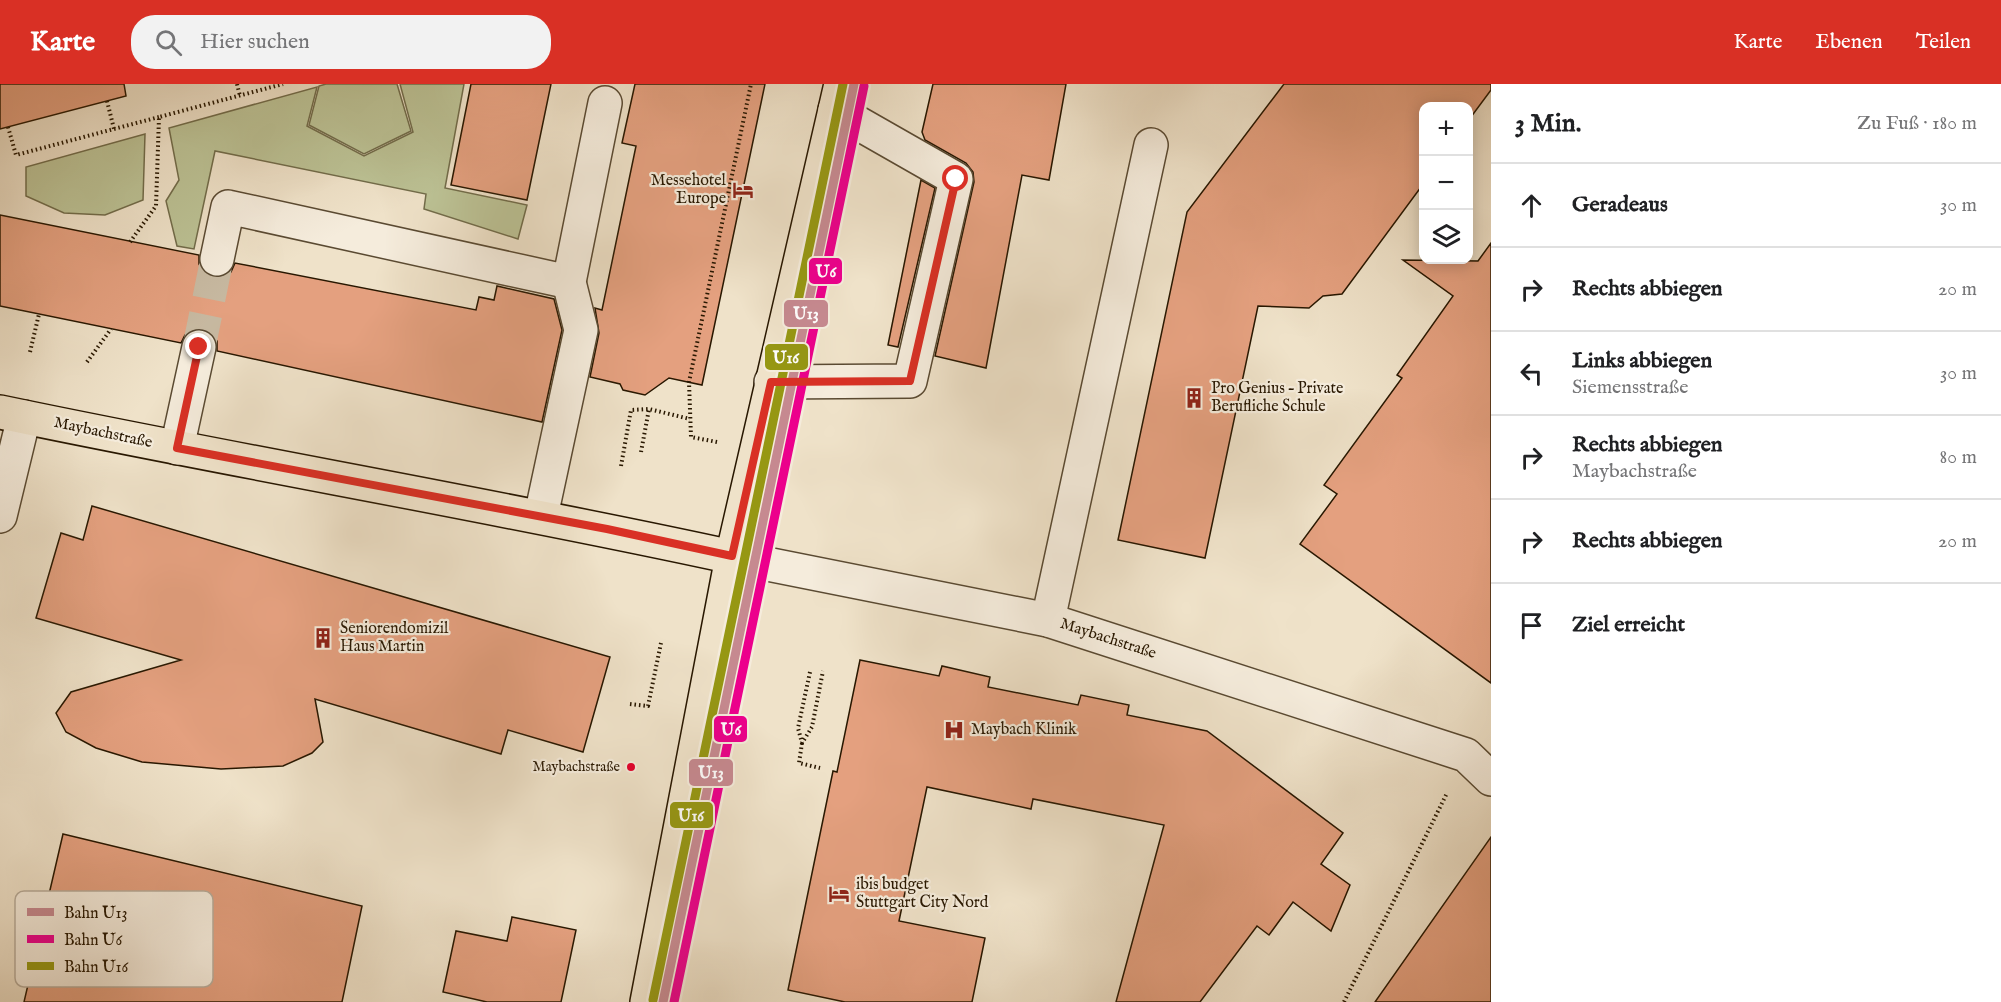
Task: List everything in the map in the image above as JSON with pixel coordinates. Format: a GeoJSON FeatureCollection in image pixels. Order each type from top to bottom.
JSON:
{"type":"FeatureCollection","features":[{"type":"Feature","properties":{"kind":"main road"},"geometry":{"type":"LineString","coordinates":[[647,1002],[707,677],[732,556],[838,97]]}},
{"type":"Feature","properties":{"kind":"main road","name":"Maybachstraße"},"geometry":{"type":"LineString","coordinates":[[12,414],[177,448],[541,516],[732,556]]}},
{"type":"Feature","properties":{"kind":"street"},"geometry":{"type":"LineString","coordinates":[[771,382],[910,381],[956,179],[838,97]]}},
{"type":"Feature","properties":{"kind":"street"},"geometry":{"type":"LineString","coordinates":[[541,516],[581,330],[569,282],[605,103]]}},
{"type":"Feature","properties":{"kind":"street"},"geometry":{"type":"LineString","coordinates":[[1048,620],[1151,145]]}},
{"type":"Feature","properties":{"kind":"street"},"geometry":{"type":"LineString","coordinates":[[217,260],[228,207],[569,282]]}},
{"type":"Feature","properties":{"kind":"street"},"geometry":{"type":"LineString","coordinates":[[177,448],[199,347]]}},
{"type":"Feature","properties":{"kind":"street"},"geometry":{"type":"LineString","coordinates":[[0,516],[12,414]]}},
{"type":"Feature","properties":{"kind":"street","name":"Maybachstraße"},"geometry":{"type":"LineString","coordinates":[[732,556],[1048,620],[1466,755],[1491,779]]}},
{"type":"Feature","properties":{"kind":"path"},"geometry":{"type":"LineString","coordinates":[[237,84],[240,96]]}},
{"type":"Feature","properties":{"kind":"path"},"geometry":{"type":"LineString","coordinates":[[8,127],[16,155],[283,84]]}},
{"type":"Feature","properties":{"kind":"path"},"geometry":{"type":"LineString","coordinates":[[691,437],[689,382],[751,84]]}},
{"type":"Feature","properties":{"kind":"path"},"geometry":{"type":"LineString","coordinates":[[107,101],[114,129]]}},
{"type":"Feature","properties":{"kind":"path"},"geometry":{"type":"LineString","coordinates":[[130,242],[156,206],[159,117]]}},
{"type":"Feature","properties":{"kind":"path"},"geometry":{"type":"LineString","coordinates":[[30,352],[39,314]]}},
{"type":"Feature","properties":{"kind":"path"},"geometry":{"type":"LineString","coordinates":[[87,362],[111,329]]}},
{"type":"Feature","properties":{"kind":"path"},"geometry":{"type":"LineString","coordinates":[[621,466],[631,410],[649,409],[690,418]]}},
{"type":"Feature","properties":{"kind":"path"},"geometry":{"type":"LineString","coordinates":[[641,452],[649,409]]}},
{"type":"Feature","properties":{"kind":"path"},"geometry":{"type":"LineString","coordinates":[[630,704],[648,706],[661,643]]}},
{"type":"Feature","properties":{"kind":"path"},"geometry":{"type":"LineString","coordinates":[[820,768],[798,763],[802,743],[812,727],[823,671]]}},
{"type":"Feature","properties":{"kind":"path"},"geometry":{"type":"LineString","coordinates":[[802,743],[798,728],[810,672]]}},
{"type":"Feature","properties":{"kind":"path"},"geometry":{"type":"LineString","coordinates":[[1344,1002],[1466,755]]}},
{"type":"Feature","properties":{"kind":"green space"},"geometry":{"type":"Polygon","coordinates":[[[326,84],[397,84],[411,131],[364,154],[309,125],[319,86],[326,84]]]}},
{"type":"Feature","properties":{"kind":"green space"},"geometry":{"type":"Polygon","coordinates":[[[400,84],[464,84],[445,188],[527,205],[518,239],[424,209],[426,194],[215,151],[194,249],[177,246],[166,201],[179,180],[169,128],[317,87],[307,126],[364,156],[413,132],[400,84]]]}},
{"type":"Feature","properties":{"kind":"green space"},"geometry":{"type":"Polygon","coordinates":[[[145,134],[143,200],[105,215],[64,213],[26,196],[26,167],[145,134]]]}},
{"type":"Feature","properties":{"kind":"building"},"geometry":{"type":"Polygon","coordinates":[[[0,84],[124,84],[126,96],[0,129],[0,84]]]}},
{"type":"Feature","properties":{"kind":"building"},"geometry":{"type":"Polygon","coordinates":[[[471,84],[551,84],[527,200],[451,185],[471,84]]]}},
{"type":"Feature","properties":{"kind":"building"},"geometry":{"type":"Polygon","coordinates":[[[635,84],[765,84],[702,385],[669,378],[645,395],[623,390],[620,384],[590,377],[599,333],[595,308],[602,310],[636,146],[622,143],[635,84]]]}},
{"type":"Feature","properties":{"kind":"building"},"geometry":{"type":"Polygon","coordinates":[[[933,84],[1066,84],[1049,180],[1022,175],[986,368],[935,356],[974,182],[973,172],[966,163],[925,140],[922,132],[933,84]]]}},
{"type":"Feature","properties":{"kind":"building"},"geometry":{"type":"Polygon","coordinates":[[[1284,84],[1491,84],[1491,90],[1473,114],[1473,102],[1419,102],[1419,190],[1342,294],[1323,296],[1309,308],[1258,306],[1205,558],[1118,540],[1187,212],[1284,84]]]}},
{"type":"Feature","properties":{"kind":"building"},"geometry":{"type":"Polygon","coordinates":[[[921,180],[935,188],[898,347],[888,345],[921,180]]]}},
{"type":"Feature","properties":{"kind":"building"},"geometry":{"type":"Polygon","coordinates":[[[0,215],[199,255],[199,264],[204,273],[214,277],[222,277],[231,272],[235,263],[476,310],[479,297],[494,300],[497,286],[554,299],[562,330],[542,422],[217,351],[217,341],[211,333],[204,329],[193,329],[185,335],[181,343],[0,306],[0,215]]]}},
{"type":"Feature","properties":{"kind":"building"},"geometry":{"type":"Polygon","coordinates":[[[1491,243],[1491,683],[1300,544],[1337,494],[1324,485],[1402,378],[1397,375],[1453,296],[1403,260],[1419,260],[1419,264],[1473,264],[1473,261],[1478,261],[1491,243]]]}},
{"type":"Feature","properties":{"kind":"building","name":"Seniorendomizil Haus Martin"},"geometry":{"type":"Polygon","coordinates":[[[92,506],[610,657],[583,752],[508,730],[501,754],[315,699],[323,742],[312,753],[283,766],[221,769],[142,762],[96,748],[66,732],[56,713],[71,692],[181,660],[36,618],[61,533],[83,540],[92,506]]]}},
{"type":"Feature","properties":{"kind":"building"},"geometry":{"type":"Polygon","coordinates":[[[860,660],[939,676],[942,666],[990,677],[988,687],[1078,705],[1081,695],[1129,705],[1127,715],[1207,731],[1343,833],[1321,864],[1350,885],[1331,931],[1293,902],[1269,935],[1257,926],[1200,1002],[1116,1002],[1164,825],[1033,799],[1031,809],[927,787],[899,921],[985,938],[972,1002],[845,1002],[788,990],[833,771],[837,772],[860,660]]]}},
{"type":"Feature","properties":{"kind":"building"},"geometry":{"type":"Polygon","coordinates":[[[63,834],[362,906],[342,1002],[24,1002],[27,987],[213,987],[213,891],[50,891],[63,834]]]}},
{"type":"Feature","properties":{"kind":"building"},"geometry":{"type":"Polygon","coordinates":[[[1491,837],[1491,1002],[1375,1002],[1491,837]]]}},
{"type":"Feature","properties":{"kind":"building"},"geometry":{"type":"Polygon","coordinates":[[[512,917],[576,930],[561,1002],[487,1002],[443,992],[456,931],[507,941],[512,917]]]}},
{"type":"Feature","properties":{"kind":"tunnel"},"geometry":{"type":"LineString","coordinates":[[199,347],[217,259]]}},
{"type":"Feature","properties":{"kind":"rail line","name":"U16"},"geometry":{"type":"LineString","coordinates":[[653,1000],[843,84]]}},
{"type":"Feature","properties":{"kind":"rail line","name":"U13"},"geometry":{"type":"LineString","coordinates":[[663,1002],[854,84]]}},
{"type":"Feature","properties":{"kind":"rail line","name":"U6"},"geometry":{"type":"LineString","coordinates":[[674,1002],[864,86]]}},
{"type":"Feature","properties":{"kind":"place","name":"Messehotel Europe"},"geometry":{"type":"Point","coordinates":[743,190]}},
{"type":"Feature","properties":{"kind":"place","name":"Pro Genius – Private Berufliche Schule"},"geometry":{"type":"Point","coordinates":[1194,398]}},
{"type":"Feature","properties":{"kind":"place","name":"Seniorendomizil Haus Martin"},"geometry":{"type":"Point","coordinates":[323,638]}},
{"type":"Feature","properties":{"kind":"place","name":"Maybach Klinik"},"geometry":{"type":"Point","coordinates":[954,730]}},
{"type":"Feature","properties":{"kind":"place","name":"Maybachstraße"},"geometry":{"type":"Point","coordinates":[631,767]}},
{"type":"Feature","properties":{"kind":"place","name":"ibis budget Stuttgart City Nord"},"geometry":{"type":"Point","coordinates":[839,894]}},
{"type":"Feature","properties":{"kind":"route"},"geometry":{"type":"LineString","coordinates":[[199,347],[177,448],[607,529],[732,556],[771,382],[910,381],[956,179]]}}]}
